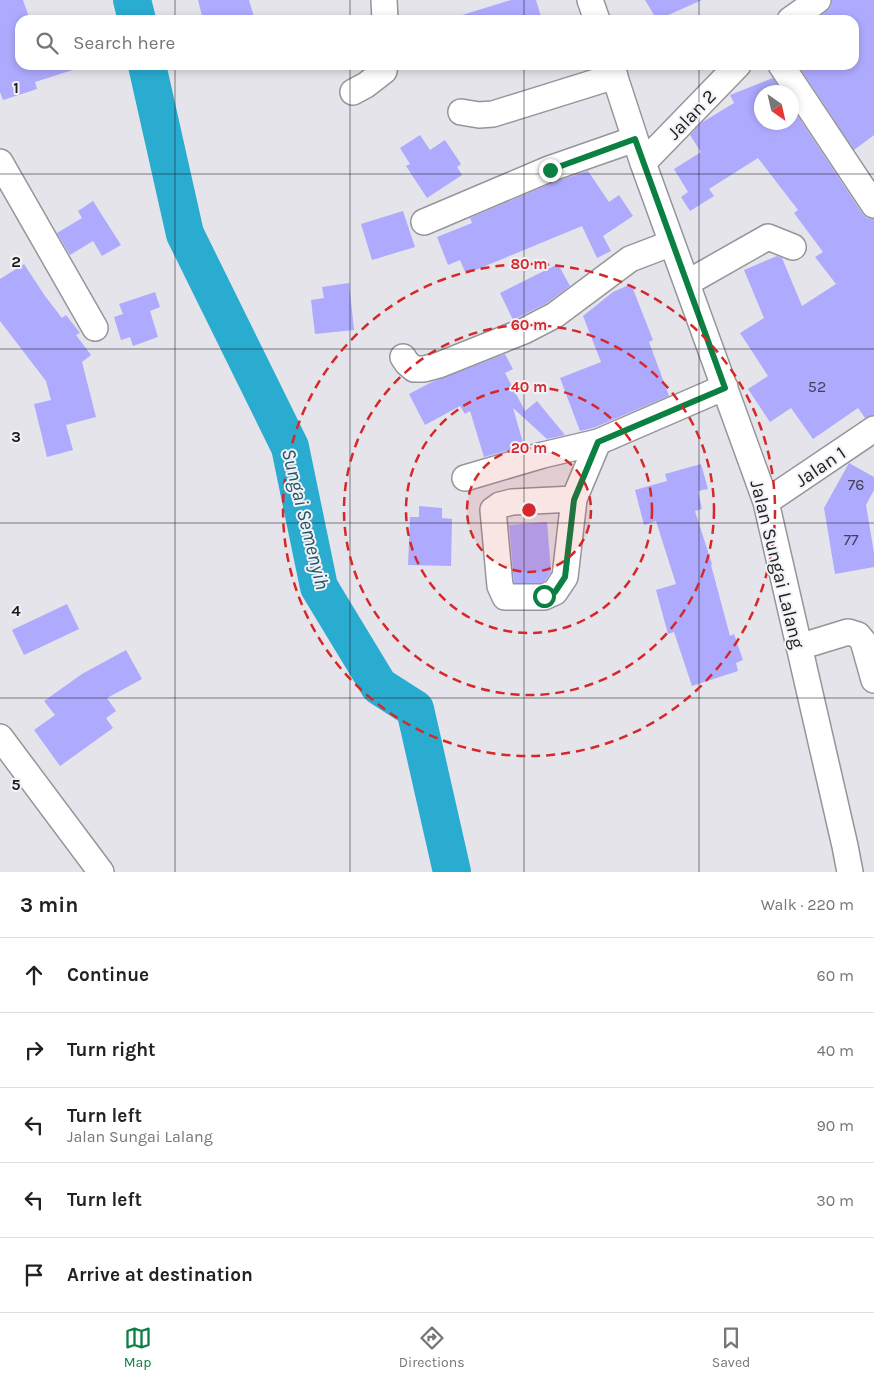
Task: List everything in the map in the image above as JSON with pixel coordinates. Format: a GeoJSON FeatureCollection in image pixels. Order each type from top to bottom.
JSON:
{"type":"FeatureCollection","features":[{"type":"Feature","properties":{"kind":"street"},"geometry":{"type":"LineString","coordinates":[[384,0],[386,15]]}},
{"type":"Feature","properties":{"kind":"street"},"geometry":{"type":"LineString","coordinates":[[590,0],[595,15]]}},
{"type":"Feature","properties":{"kind":"street"},"geometry":{"type":"LineString","coordinates":[[797,15],[818,0]]}},
{"type":"Feature","properties":{"kind":"street"},"geometry":{"type":"LineString","coordinates":[[353,92],[366,85],[384,70]]}},
{"type":"Feature","properties":{"kind":"street"},"geometry":{"type":"LineString","coordinates":[[461,112],[479,115],[493,114],[613,70]]}},
{"type":"Feature","properties":{"kind":"street","name":"Jalan Sungai Lalang"},"geometry":{"type":"LineString","coordinates":[[613,70],[643,163],[766,502],[850,872]]}},
{"type":"Feature","properties":{"kind":"street","name":"Jalan 2"},"geometry":{"type":"LineString","coordinates":[[643,163],[733,70]]}},
{"type":"Feature","properties":{"kind":"street"},"geometry":{"type":"LineString","coordinates":[[784,70],[874,205]]}},
{"type":"Feature","properties":{"kind":"street"},"geometry":{"type":"LineString","coordinates":[[424,222],[550,170],[635,139]]}},
{"type":"Feature","properties":{"kind":"street"},"geometry":{"type":"LineString","coordinates":[[0,162],[95,328]]}},
{"type":"Feature","properties":{"kind":"street"},"geometry":{"type":"LineString","coordinates":[[687,283],[768,238],[793,247]]}},
{"type":"Feature","properties":{"kind":"street"},"geometry":{"type":"LineString","coordinates":[[403,357],[414,369],[424,368],[466,355],[524,331],[555,315],[630,259],[672,243]]}},
{"type":"Feature","properties":{"kind":"street"},"geometry":{"type":"LineString","coordinates":[[465,478],[543,455],[598,442],[725,388]]}},
{"type":"Feature","properties":{"kind":"street","name":"Jalan 1"},"geometry":{"type":"LineString","coordinates":[[766,502],[874,429]]}},
{"type":"Feature","properties":{"kind":"street"},"geometry":{"type":"LineString","coordinates":[[574,500],[512,502],[500,504],[494,510],[500,586],[505,597],[544,596],[555,592],[565,577],[574,500],[598,442]]}},
{"type":"Feature","properties":{"kind":"street"},"geometry":{"type":"LineString","coordinates":[[799,647],[848,632],[858,635],[864,641],[874,680]]}},
{"type":"Feature","properties":{"kind":"street"},"geometry":{"type":"LineString","coordinates":[[0,737],[101,872]]}},
{"type":"Feature","properties":{"kind":"building"},"geometry":{"type":"Polygon","coordinates":[[[0,0],[23,0],[28,15],[15,15],[15,70],[73,70],[35,82],[37,89],[3,100],[0,92],[0,0]]]}},
{"type":"Feature","properties":{"kind":"building"},"geometry":{"type":"Polygon","coordinates":[[[198,0],[249,0],[254,15],[202,15],[198,0]]]}},
{"type":"Feature","properties":{"kind":"building"},"geometry":{"type":"Polygon","coordinates":[[[511,0],[536,0],[540,15],[462,15],[511,0]]]}},
{"type":"Feature","properties":{"kind":"building"},"geometry":{"type":"Polygon","coordinates":[[[645,0],[702,0],[668,15],[654,15],[645,0]]]}},
{"type":"Feature","properties":{"kind":"building"},"geometry":{"type":"Polygon","coordinates":[[[832,0],[874,0],[874,135],[854,150],[801,70],[859,70],[859,15],[822,15],[831,6],[832,0]]]}},
{"type":"Feature","properties":{"kind":"building"},"geometry":{"type":"Polygon","coordinates":[[[773,78],[778,85],[755,85],[773,78]]]}},
{"type":"Feature","properties":{"kind":"building"},"geometry":{"type":"Polygon","coordinates":[[[754,86],[754,130],[799,130],[799,118],[862,213],[867,218],[874,219],[874,415],[865,418],[858,408],[813,439],[791,408],[770,422],[748,389],[768,376],[740,333],[764,318],[744,270],[777,256],[782,258],[802,306],[836,284],[815,257],[823,252],[794,213],[798,210],[758,158],[709,189],[714,196],[690,211],[681,197],[688,192],[674,169],[701,152],[690,135],[701,123],[734,103],[730,95],[754,86]]]}},
{"type":"Feature","properties":{"kind":"building"},"geometry":{"type":"Polygon","coordinates":[[[420,135],[430,150],[445,140],[461,164],[457,167],[462,175],[427,198],[406,166],[410,164],[400,148],[420,135]]]}},
{"type":"Feature","properties":{"kind":"building"},"geometry":{"type":"Polygon","coordinates":[[[588,171],[609,202],[619,195],[633,216],[603,236],[611,251],[597,258],[582,226],[466,274],[460,260],[448,265],[437,237],[472,223],[470,218],[554,182],[588,171]]]}},
{"type":"Feature","properties":{"kind":"building"},"geometry":{"type":"Polygon","coordinates":[[[93,201],[121,245],[102,256],[93,241],[70,255],[57,233],[82,218],[78,211],[93,201]]]}},
{"type":"Feature","properties":{"kind":"building"},"geometry":{"type":"Polygon","coordinates":[[[403,211],[415,247],[372,260],[361,224],[403,211]]]}},
{"type":"Feature","properties":{"kind":"building"},"geometry":{"type":"Polygon","coordinates":[[[24,264],[62,318],[66,315],[80,333],[76,335],[91,355],[82,362],[96,417],[66,425],[73,450],[47,457],[34,404],[51,400],[46,381],[0,321],[0,279],[24,264]]]}},
{"type":"Feature","properties":{"kind":"building"},"geometry":{"type":"Polygon","coordinates":[[[558,264],[570,286],[547,303],[513,320],[500,293],[558,264]]]}},
{"type":"Feature","properties":{"kind":"building"},"geometry":{"type":"Polygon","coordinates":[[[349,283],[354,330],[315,334],[311,300],[324,298],[322,287],[349,283]]]}},
{"type":"Feature","properties":{"kind":"building"},"geometry":{"type":"Polygon","coordinates":[[[631,284],[653,340],[649,342],[669,396],[593,428],[580,431],[560,378],[601,362],[583,316],[613,292],[631,284]]]}},
{"type":"Feature","properties":{"kind":"building"},"geometry":{"type":"Polygon","coordinates":[[[155,292],[160,307],[150,311],[158,337],[133,346],[130,337],[121,340],[114,317],[123,314],[119,304],[155,292]]]}},
{"type":"Feature","properties":{"kind":"building"},"geometry":{"type":"Polygon","coordinates":[[[505,354],[513,369],[505,373],[525,411],[537,401],[565,435],[547,439],[513,408],[524,446],[484,457],[470,411],[465,414],[460,406],[425,425],[409,394],[432,382],[505,354]]]}},
{"type":"Feature","properties":{"kind":"building"},"geometry":{"type":"Polygon","coordinates":[[[849,463],[874,477],[874,490],[866,505],[874,553],[874,567],[835,574],[824,508],[849,463]]]}},
{"type":"Feature","properties":{"kind":"building"},"geometry":{"type":"Polygon","coordinates":[[[701,464],[708,489],[698,491],[702,509],[695,511],[712,564],[730,636],[734,634],[743,660],[736,663],[738,671],[692,686],[674,632],[668,634],[656,590],[676,584],[656,521],[644,525],[635,490],[667,481],[665,474],[701,464]]]}},
{"type":"Feature","properties":{"kind":"building"},"geometry":{"type":"Polygon","coordinates":[[[419,506],[442,508],[442,518],[452,519],[451,566],[408,565],[410,517],[419,517],[419,506]]]}},
{"type":"Feature","properties":{"kind":"building"},"geometry":{"type":"Polygon","coordinates":[[[547,522],[551,572],[545,581],[541,583],[514,583],[509,525],[547,522]]]}},
{"type":"Feature","properties":{"kind":"building"},"geometry":{"type":"Polygon","coordinates":[[[67,604],[79,629],[24,655],[12,630],[67,604]]]}},
{"type":"Feature","properties":{"kind":"building"},"geometry":{"type":"Polygon","coordinates":[[[126,650],[142,679],[107,698],[116,711],[106,718],[113,728],[60,766],[34,730],[55,715],[44,701],[82,674],[126,650]]]}},
{"type":"Feature","properties":{"kind":"waterway","name":"Sungai Semenyih"},"geometry":{"type":"LineString","coordinates":[[132,0],[136,15]]}},
{"type":"Feature","properties":{"kind":"waterway","name":"Sungai Semenyih"},"geometry":{"type":"LineString","coordinates":[[148,70],[185,234],[290,447],[319,587],[379,686],[415,709],[452,872]]}},
{"type":"Feature","properties":{"kind":"route"},"geometry":{"type":"LineString","coordinates":[[544,596],[555,592],[565,577],[574,500],[598,442],[725,388],[635,139],[550,170]]}}]}
